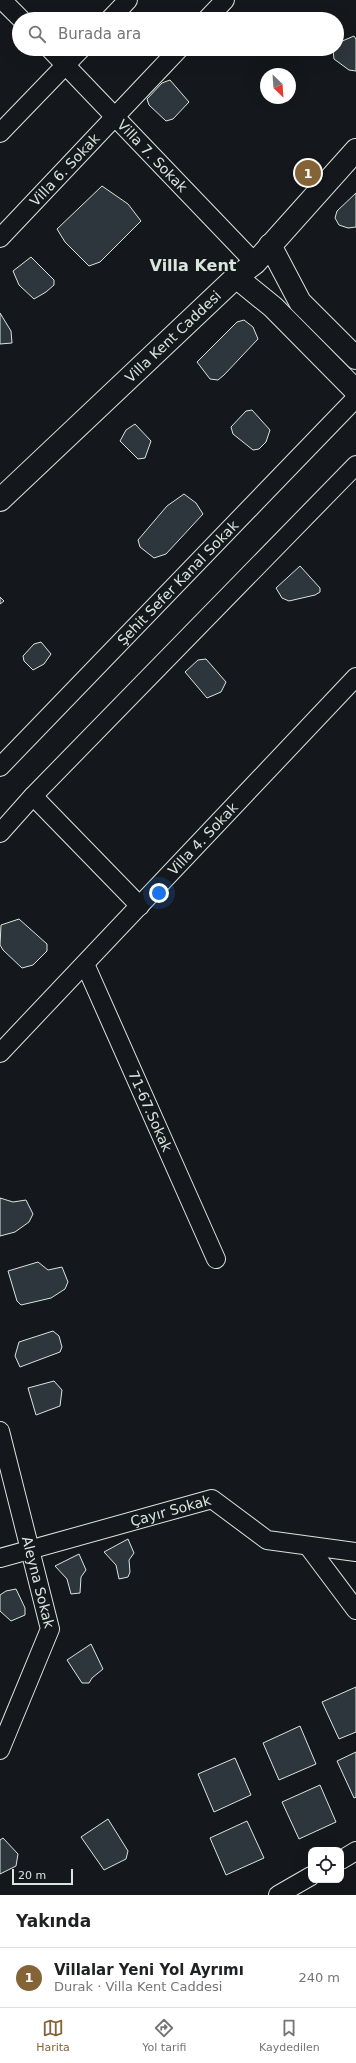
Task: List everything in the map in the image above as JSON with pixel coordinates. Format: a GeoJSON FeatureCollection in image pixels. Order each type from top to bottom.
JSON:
{"type":"FeatureCollection","features":[{"type":"Feature","properties":{"kind":"street"},"geometry":{"type":"LineString","coordinates":[[2,0],[13,12]]}},
{"type":"Feature","properties":{"kind":"street"},"geometry":{"type":"LineString","coordinates":[[117,12],[128,0]]}},
{"type":"Feature","properties":{"kind":"street"},"geometry":{"type":"LineString","coordinates":[[214,12],[225,0]]}},
{"type":"Feature","properties":{"kind":"street","name":"Villa 7. Sokak"},"geometry":{"type":"LineString","coordinates":[[57,56],[255,263]]}},
{"type":"Feature","properties":{"kind":"street"},"geometry":{"type":"LineString","coordinates":[[0,133],[74,56]]}},
{"type":"Feature","properties":{"kind":"street","name":"Villa 6. Sokak"},"geometry":{"type":"LineString","coordinates":[[0,238],[172,56]]}},
{"type":"Feature","properties":{"kind":"street","name":"Villa Kent Caddesi"},"geometry":{"type":"LineString","coordinates":[[0,500],[236,277],[255,263],[356,150]]}},
{"type":"Feature","properties":{"kind":"street"},"geometry":{"type":"LineString","coordinates":[[270,245],[300,302],[356,358]]}},
{"type":"Feature","properties":{"kind":"street"},"geometry":{"type":"LineString","coordinates":[[236,277],[273,308],[356,391]]}},
{"type":"Feature","properties":{"kind":"street","name":"Şehit Sefer Kanal Sokak"},"geometry":{"type":"LineString","coordinates":[[0,767],[356,398]]}},
{"type":"Feature","properties":{"kind":"street"},"geometry":{"type":"LineString","coordinates":[[0,833],[33,796],[356,465]]}},
{"type":"Feature","properties":{"kind":"street","name":"Villa 4. Sokak"},"geometry":{"type":"LineString","coordinates":[[0,1053],[356,677]]}},
{"type":"Feature","properties":{"kind":"street"},"geometry":{"type":"LineString","coordinates":[[33,796],[140,906]]}},
{"type":"Feature","properties":{"kind":"street","name":"71-67.Sokak"},"geometry":{"type":"LineString","coordinates":[[85,964],[216,1259]]}},
{"type":"Feature","properties":{"kind":"street","name":"Aleyna Sokak"},"geometry":{"type":"LineString","coordinates":[[0,1431],[50,1629],[0,1750]]}},
{"type":"Feature","properties":{"kind":"street","name":"Çayır Sokak"},"geometry":{"type":"LineString","coordinates":[[0,1558],[212,1499],[267,1540],[356,1552]]}},
{"type":"Feature","properties":{"kind":"street"},"geometry":{"type":"LineString","coordinates":[[308,1546],[356,1610]]}},
{"type":"Feature","properties":{"kind":"street"},"geometry":{"type":"LineString","coordinates":[[344,1858],[356,1851]]}},
{"type":"Feature","properties":{"kind":"street"},"geometry":{"type":"LineString","coordinates":[[278,1895],[308,1878]]}},
{"type":"Feature","properties":{"kind":"building"},"geometry":{"type":"Polygon","coordinates":[[[354,36],[356,39],[356,71],[349,70],[334,59],[334,56],[344,56],[344,40],[354,36]]]}},
{"type":"Feature","properties":{"kind":"building"},"geometry":{"type":"Polygon","coordinates":[[[170,80],[189,102],[173,119],[166,121],[149,105],[147,99],[162,83],[170,80]]]}},
{"type":"Feature","properties":{"kind":"building"},"geometry":{"type":"Polygon","coordinates":[[[102,186],[128,204],[141,221],[100,262],[89,266],[65,242],[57,229],[102,186]]]}},
{"type":"Feature","properties":{"kind":"building"},"geometry":{"type":"Polygon","coordinates":[[[356,193],[356,227],[348,228],[339,225],[335,218],[337,211],[356,193]]]}},
{"type":"Feature","properties":{"kind":"building"},"geometry":{"type":"Polygon","coordinates":[[[31,257],[54,280],[54,285],[34,299],[19,285],[13,271],[31,257]]]}},
{"type":"Feature","properties":{"kind":"building"},"geometry":{"type":"Polygon","coordinates":[[[0,313],[11,331],[12,343],[0,344],[0,313]]]}},
{"type":"Feature","properties":{"kind":"building"},"geometry":{"type":"Polygon","coordinates":[[[244,320],[253,327],[258,339],[218,380],[210,379],[197,362],[237,322],[244,320]]]}},
{"type":"Feature","properties":{"kind":"building"},"geometry":{"type":"Polygon","coordinates":[[[252,410],[270,430],[266,442],[259,449],[253,450],[233,434],[231,427],[246,411],[252,410]]]}},
{"type":"Feature","properties":{"kind":"building"},"geometry":{"type":"Polygon","coordinates":[[[135,424],[151,441],[145,458],[138,459],[120,441],[126,430],[135,424]]]}},
{"type":"Feature","properties":{"kind":"building"},"geometry":{"type":"Polygon","coordinates":[[[184,494],[196,503],[203,514],[166,554],[154,558],[140,547],[138,540],[167,506],[184,494]]]}},
{"type":"Feature","properties":{"kind":"building"},"geometry":{"type":"Polygon","coordinates":[[[300,566],[320,588],[320,592],[315,595],[289,601],[282,598],[276,588],[300,566]]]}},
{"type":"Feature","properties":{"kind":"building"},"geometry":{"type":"Polygon","coordinates":[[[0,597],[4,601],[0,604],[0,597]]]}},
{"type":"Feature","properties":{"kind":"building"},"geometry":{"type":"Polygon","coordinates":[[[41,642],[51,654],[44,664],[33,670],[24,661],[23,656],[34,644],[41,642]]]}},
{"type":"Feature","properties":{"kind":"building"},"geometry":{"type":"Polygon","coordinates":[[[206,659],[226,682],[221,692],[207,698],[185,672],[198,660],[206,659]]]}},
{"type":"Feature","properties":{"kind":"building"},"geometry":{"type":"Polygon","coordinates":[[[19,919],[47,944],[47,951],[33,965],[22,968],[3,950],[0,945],[1,925],[19,919]]]}},
{"type":"Feature","properties":{"kind":"building"},"geometry":{"type":"Polygon","coordinates":[[[0,1198],[13,1202],[26,1200],[33,1214],[29,1222],[15,1232],[0,1236],[0,1198]]]}},
{"type":"Feature","properties":{"kind":"building"},"geometry":{"type":"Polygon","coordinates":[[[38,1262],[48,1270],[62,1267],[68,1282],[65,1289],[51,1298],[21,1305],[17,1301],[8,1271],[38,1262]]]}},
{"type":"Feature","properties":{"kind":"building"},"geometry":{"type":"Polygon","coordinates":[[[53,1331],[59,1336],[62,1347],[60,1352],[20,1367],[15,1356],[19,1342],[53,1331]]]}},
{"type":"Feature","properties":{"kind":"building"},"geometry":{"type":"Polygon","coordinates":[[[54,1381],[62,1390],[60,1406],[36,1415],[28,1388],[54,1381]]]}},
{"type":"Feature","properties":{"kind":"building"},"geometry":{"type":"Polygon","coordinates":[[[128,1539],[134,1553],[129,1560],[130,1572],[128,1577],[119,1579],[116,1565],[104,1552],[128,1539]]]}},
{"type":"Feature","properties":{"kind":"building"},"geometry":{"type":"Polygon","coordinates":[[[79,1554],[86,1570],[81,1577],[80,1593],[71,1594],[67,1579],[55,1566],[79,1554]]]}},
{"type":"Feature","properties":{"kind":"building"},"geometry":{"type":"Polygon","coordinates":[[[16,1589],[25,1608],[25,1615],[11,1621],[0,1611],[0,1595],[6,1591],[16,1589]]]}},
{"type":"Feature","properties":{"kind":"building"},"geometry":{"type":"Polygon","coordinates":[[[91,1644],[103,1669],[92,1678],[89,1683],[82,1683],[67,1660],[91,1644]]]}},
{"type":"Feature","properties":{"kind":"building"},"geometry":{"type":"Polygon","coordinates":[[[356,1687],[356,1732],[339,1739],[322,1702],[356,1687]]]}},
{"type":"Feature","properties":{"kind":"building"},"geometry":{"type":"Polygon","coordinates":[[[300,1726],[316,1764],[279,1780],[263,1743],[300,1726]]]}},
{"type":"Feature","properties":{"kind":"building"},"geometry":{"type":"Polygon","coordinates":[[[356,1752],[356,1797],[354,1798],[337,1761],[356,1752]]]}},
{"type":"Feature","properties":{"kind":"building"},"geometry":{"type":"Polygon","coordinates":[[[235,1758],[251,1795],[214,1812],[198,1774],[235,1758]]]}},
{"type":"Feature","properties":{"kind":"building"},"geometry":{"type":"Polygon","coordinates":[[[320,1785],[336,1822],[299,1839],[282,1802],[320,1785]]]}},
{"type":"Feature","properties":{"kind":"building"},"geometry":{"type":"Polygon","coordinates":[[[108,1819],[128,1851],[126,1859],[104,1870],[81,1837],[108,1819]]]}},
{"type":"Feature","properties":{"kind":"building"},"geometry":{"type":"Polygon","coordinates":[[[247,1821],[264,1858],[226,1875],[210,1838],[247,1821]]]}},
{"type":"Feature","properties":{"kind":"building"},"geometry":{"type":"Polygon","coordinates":[[[3,1838],[18,1854],[16,1866],[0,1874],[0,1840],[3,1838]]]}},
{"type":"Feature","properties":{"kind":"place","name":"Villalar Yeni Yol Ayrımı"},"geometry":{"type":"Point","coordinates":[308,173]}},
{"type":"Feature","properties":{"kind":"district","name":"Villa Kent"},"geometry":{"type":"Point","coordinates":[193,265]}}]}
